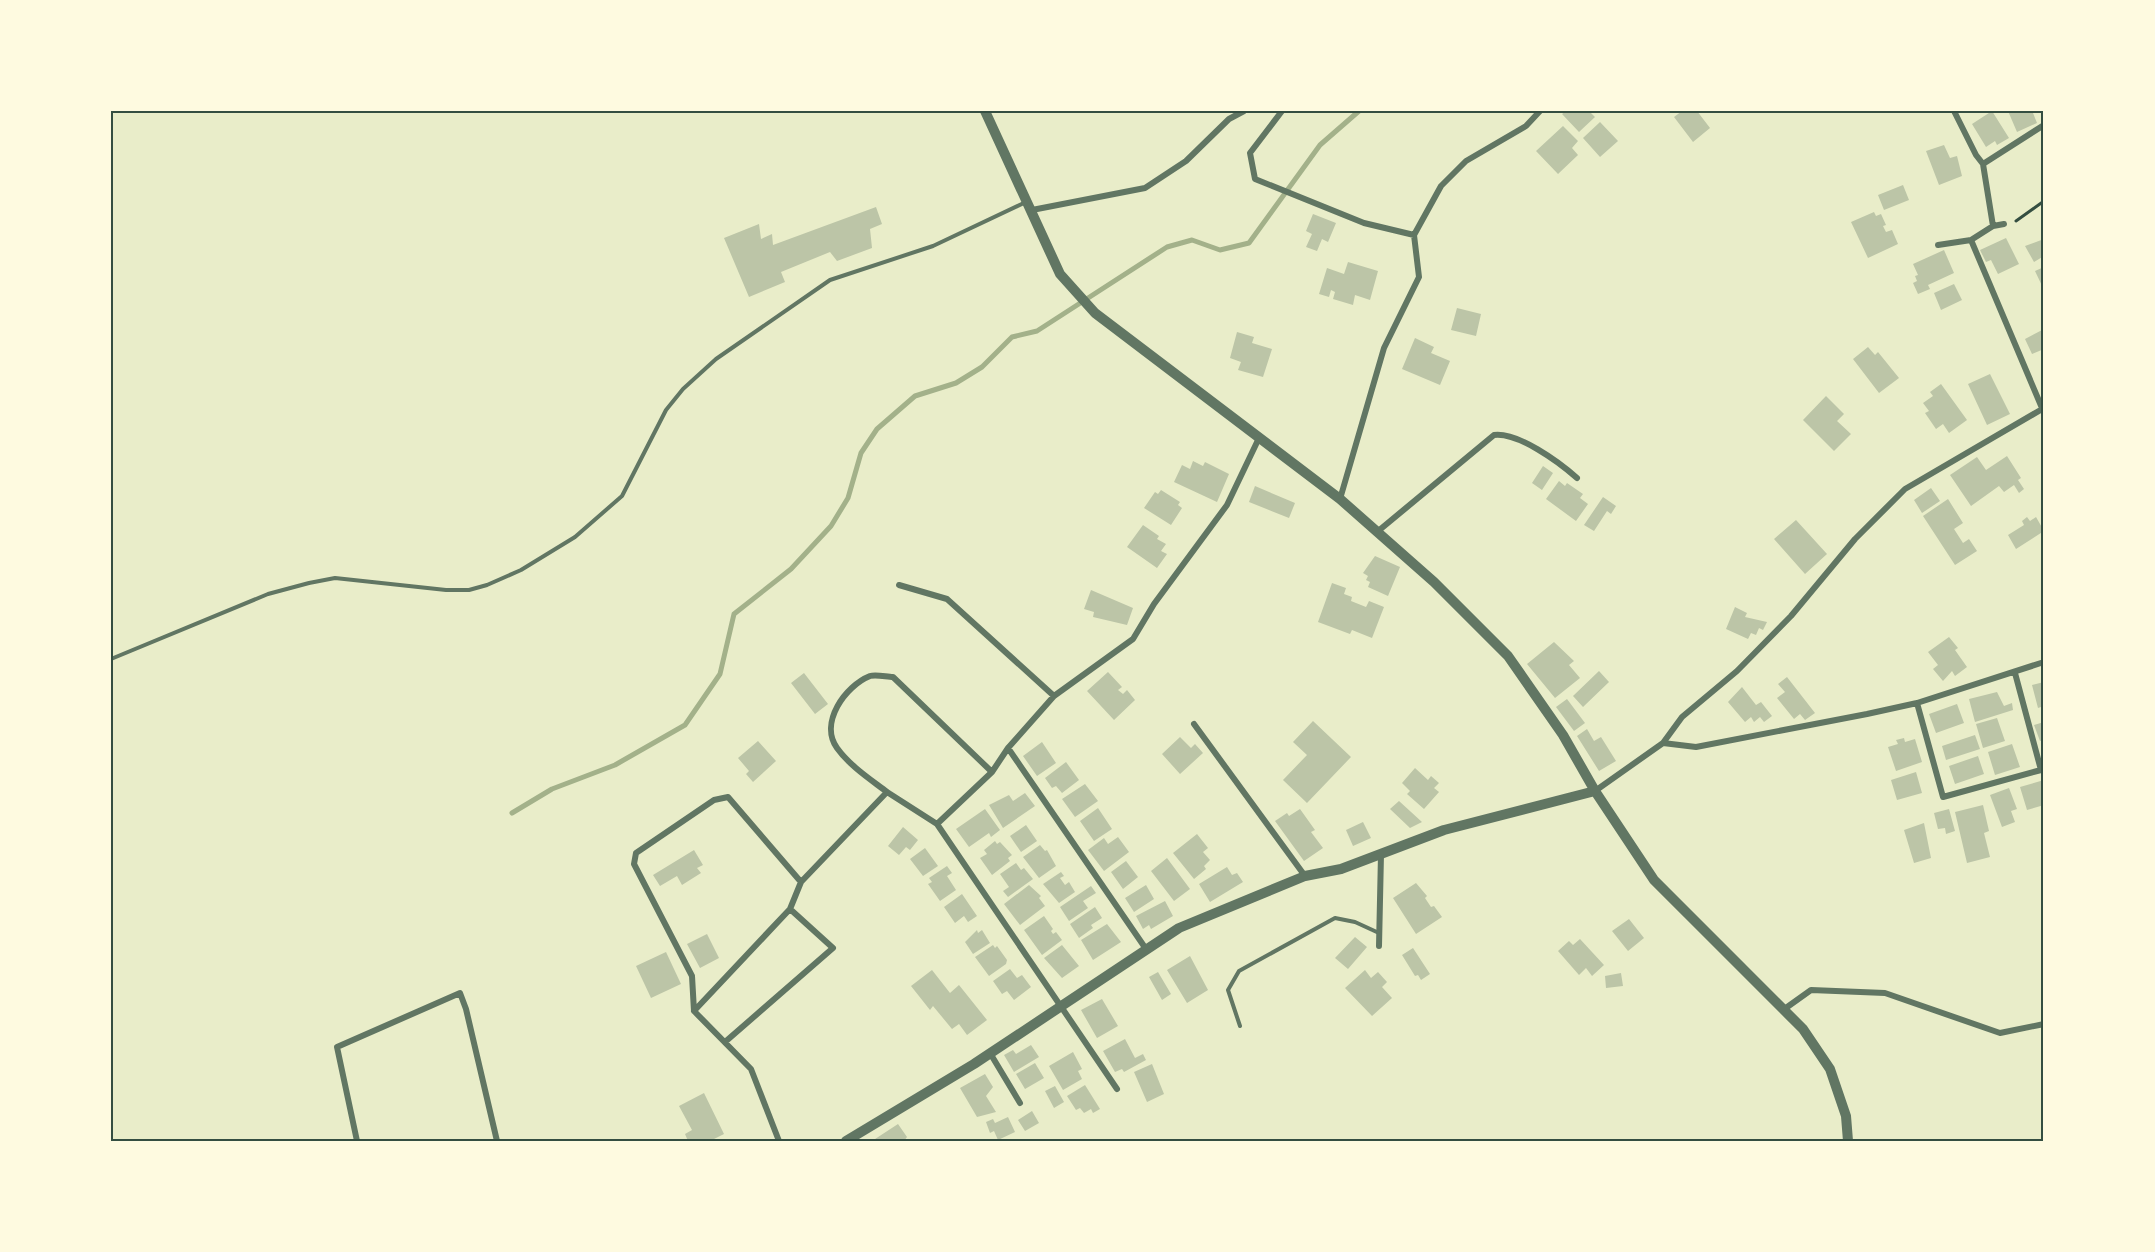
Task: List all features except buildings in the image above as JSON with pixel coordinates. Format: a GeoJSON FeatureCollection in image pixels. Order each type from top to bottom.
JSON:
{"type":"FeatureCollection","features":[{"type":"Feature","properties":{"kind":"street"},"geometry":{"type":"LineString","coordinates":[[985,111],[1060,274],[1095,313],[1340,499],[1434,582],[1508,656],[1563,735],[1595,791],[1654,880],[1803,1029],[1830,1069],[1846,1116],[1848,1141]]}},
{"type":"Feature","properties":{"kind":"street"},"geometry":{"type":"LineString","coordinates":[[1030,206],[1145,188],[1186,161],[1229,119],[1244,111]]}},
{"type":"Feature","properties":{"kind":"street"},"geometry":{"type":"LineString","coordinates":[[1282,111],[1250,153],[1255,179],[1364,222],[1414,235]]}},
{"type":"Feature","properties":{"kind":"street"},"geometry":{"type":"LineString","coordinates":[[1340,499],[1384,348],[1419,277],[1414,235],[1441,186],[1466,161],[1526,126],[1540,111]]}},
{"type":"Feature","properties":{"kind":"street"},"geometry":{"type":"LineString","coordinates":[[1954,111],[1983,164],[1993,226]]}},
{"type":"Feature","properties":{"kind":"street"},"geometry":{"type":"LineString","coordinates":[[1983,164],[2044,125]]}},
{"type":"Feature","properties":{"kind":"street"},"geometry":{"type":"LineString","coordinates":[[1938,245],[1971,240],[1993,226],[2004,224]]}},
{"type":"Feature","properties":{"kind":"street"},"geometry":{"type":"LineString","coordinates":[[846,1141],[990,1053],[1179,928],[1305,876],[1341,869],[1443,830],[1595,791],[1663,743],[1682,717],[1737,670],[1791,616],[1855,539],[1905,489],[2043,408],[1971,240]]}},
{"type":"Feature","properties":{"kind":"street"},"geometry":{"type":"LineString","coordinates":[[1377,532],[1494,435],[1505,434],[1514,438],[1559,462],[1576,478]]}},
{"type":"Feature","properties":{"kind":"street"},"geometry":{"type":"LineString","coordinates":[[937,824],[992,772],[1008,748],[1054,696],[1132,639],[1154,604],[1227,505],[1259,438]]}},
{"type":"Feature","properties":{"kind":"street"},"geometry":{"type":"LineString","coordinates":[[899,585],[946,599],[1054,696]]}},
{"type":"Feature","properties":{"kind":"street"},"geometry":{"type":"LineString","coordinates":[[1663,743],[1696,747],[1917,703],[2044,662]]}},
{"type":"Feature","properties":{"kind":"street"},"geometry":{"type":"LineString","coordinates":[[1917,703],[1943,797],[2041,770],[2015,673]]}},
{"type":"Feature","properties":{"kind":"street"},"geometry":{"type":"LineString","coordinates":[[992,772],[893,677],[871,676],[852,688],[835,708],[831,733],[836,747],[850,762],[887,792],[937,824],[1118,1089]]}},
{"type":"Feature","properties":{"kind":"street"},"geometry":{"type":"LineString","coordinates":[[1194,724],[1305,876]]}},
{"type":"Feature","properties":{"kind":"street"},"geometry":{"type":"LineString","coordinates":[[1008,748],[1146,949]]}},
{"type":"Feature","properties":{"kind":"street"},"geometry":{"type":"LineString","coordinates":[[694,1011],[790,909],[801,882],[887,792]]}},
{"type":"Feature","properties":{"kind":"street"},"geometry":{"type":"LineString","coordinates":[[779,1141],[751,1069],[694,1011],[692,976],[634,864],[636,853],[714,800],[728,797],[801,882]]}},
{"type":"Feature","properties":{"kind":"street"},"geometry":{"type":"LineString","coordinates":[[1379,946],[1381,854]]}},
{"type":"Feature","properties":{"kind":"street"},"geometry":{"type":"LineString","coordinates":[[725,1042],[833,948],[790,909]]}},
{"type":"Feature","properties":{"kind":"street"},"geometry":{"type":"LineString","coordinates":[[1783,1010],[1811,990],[1885,993],[2000,1033],[2044,1024]]}},
{"type":"Feature","properties":{"kind":"street"},"geometry":{"type":"LineString","coordinates":[[357,1141],[337,1047],[459,993],[466,1009],[496,1141]]}},
{"type":"Feature","properties":{"kind":"street"},"geometry":{"type":"LineString","coordinates":[[990,1053],[1020,1103]]}},
{"type":"Feature","properties":{"kind":"lane"},"geometry":{"type":"LineString","coordinates":[[111,659],[268,594],[309,583],[335,578],[446,590],[469,590],[521,570],[575,537],[622,496],[666,410],[683,389],[716,359],[830,280],[933,246],[1030,206]]}},
{"type":"Feature","properties":{"kind":"lane"},"geometry":{"type":"LineString","coordinates":[[1240,1026],[1228,990],[1239,971],[1335,918],[1355,922],[1379,933]]}},
{"type":"Feature","properties":{"kind":"path"},"geometry":{"type":"LineString","coordinates":[[2004,224],[2015,221],[2044,201]]}},
{"type":"Feature","properties":{"kind":"waterway"},"geometry":{"type":"LineString","coordinates":[[512,813],[552,789],[615,765],[685,725],[720,674],[734,614],[791,569],[831,526],[848,498],[861,453],[877,429],[915,396],[956,383],[982,367],[1012,337],[1037,331],[1167,247],[1192,240],[1220,250],[1249,243],[1320,145],[1359,111]]}}]}
